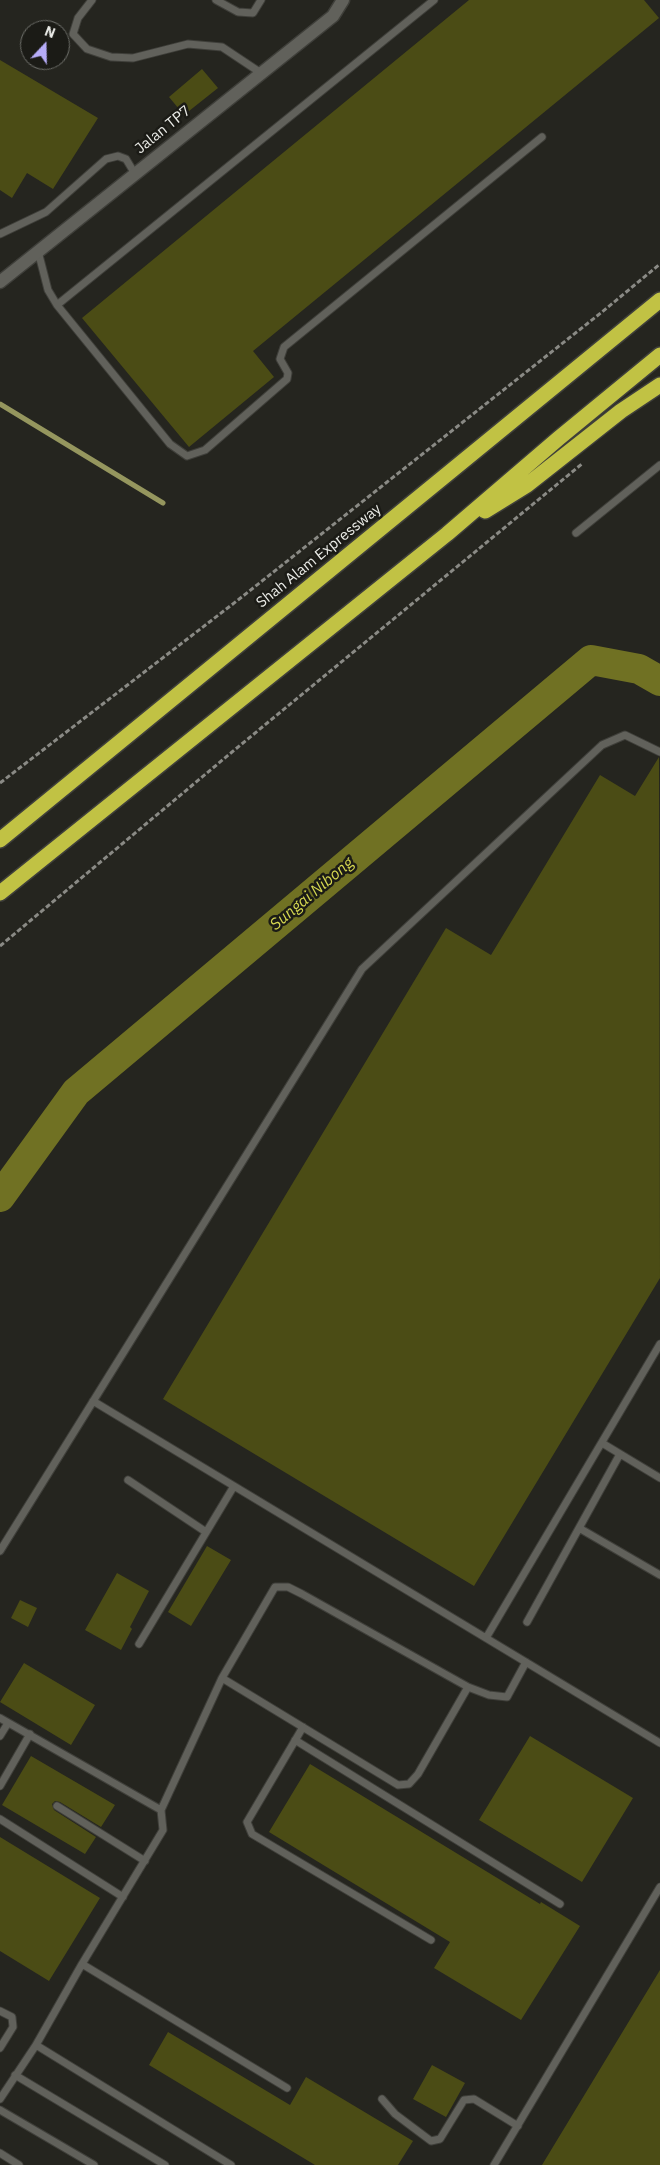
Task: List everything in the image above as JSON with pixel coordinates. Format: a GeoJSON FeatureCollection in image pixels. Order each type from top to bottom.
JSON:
{"type":"FeatureCollection","features":[{"type":"Feature","properties":{"kind":"highway","name":"Shah Alam Expressway"},"geometry":{"type":"LineString","coordinates":[[0,840],[660,300]]}},
{"type":"Feature","properties":{"kind":"highway"},"geometry":{"type":"LineString","coordinates":[[0,893],[447,534],[558,438],[660,355]]}},
{"type":"Feature","properties":{"kind":"highway"},"geometry":{"type":"LineString","coordinates":[[447,534],[527,485],[621,411],[660,385]]}},
{"type":"Feature","properties":{"kind":"street","name":"Jalan TP7"},"geometry":{"type":"LineString","coordinates":[[0,282],[333,16],[343,0]]}},
{"type":"Feature","properties":{"kind":"lane"},"geometry":{"type":"LineString","coordinates":[[92,0],[78,18],[73,34],[87,48],[111,58],[134,58],[188,44],[222,47],[261,73]]}},
{"type":"Feature","properties":{"kind":"lane"},"geometry":{"type":"LineString","coordinates":[[216,0],[238,12],[245,13],[253,13],[261,0]]}},
{"type":"Feature","properties":{"kind":"lane"},"geometry":{"type":"LineString","coordinates":[[57,305],[434,0]]}},
{"type":"Feature","properties":{"kind":"lane"},"geometry":{"type":"LineString","coordinates":[[38,251],[48,290],[57,305],[170,444],[187,456],[204,450],[287,379],[288,373],[280,359],[284,347],[542,137]]}},
{"type":"Feature","properties":{"kind":"lane"},"geometry":{"type":"LineString","coordinates":[[0,234],[46,212],[106,159],[118,156],[126,159],[135,174]]}},
{"type":"Feature","properties":{"kind":"lane"},"geometry":{"type":"LineString","coordinates":[[576,532],[660,465]]}},
{"type":"Feature","properties":{"kind":"lane"},"geometry":{"type":"LineString","coordinates":[[0,1551],[362,969],[602,745],[625,735],[635,738],[660,752]]}},
{"type":"Feature","properties":{"kind":"lane"},"geometry":{"type":"LineString","coordinates":[[486,1638],[660,1344]]}},
{"type":"Feature","properties":{"kind":"lane"},"geometry":{"type":"LineString","coordinates":[[93,1401],[660,1743]]}},
{"type":"Feature","properties":{"kind":"lane"},"geometry":{"type":"LineString","coordinates":[[602,1443],[660,1478]]}},
{"type":"Feature","properties":{"kind":"lane"},"geometry":{"type":"LineString","coordinates":[[527,1622],[620,1454]]}},
{"type":"Feature","properties":{"kind":"lane"},"geometry":{"type":"LineString","coordinates":[[128,1480],[206,1532]]}},
{"type":"Feature","properties":{"kind":"lane"},"geometry":{"type":"LineString","coordinates":[[139,1644],[234,1486]]}},
{"type":"Feature","properties":{"kind":"lane"},"geometry":{"type":"LineString","coordinates":[[579,1528],[660,1575]]}},
{"type":"Feature","properties":{"kind":"lane"},"geometry":{"type":"LineString","coordinates":[[0,2099],[36,2045],[82,1964],[163,1830],[160,1810],[222,1678],[274,1587],[282,1586],[302,1594],[468,1687],[489,1695],[507,1697],[526,1662]]}},
{"type":"Feature","properties":{"kind":"lane"},"geometry":{"type":"LineString","coordinates":[[222,1678],[398,1785],[409,1784],[418,1774],[468,1687]]}},
{"type":"Feature","properties":{"kind":"lane"},"geometry":{"type":"LineString","coordinates":[[0,1718],[160,1810]]}},
{"type":"Feature","properties":{"kind":"lane"},"geometry":{"type":"LineString","coordinates":[[0,1736],[8,1723]]}},
{"type":"Feature","properties":{"kind":"lane"},"geometry":{"type":"LineString","coordinates":[[303,1727],[247,1822],[252,1834],[430,1940]]}},
{"type":"Feature","properties":{"kind":"lane"},"geometry":{"type":"LineString","coordinates":[[0,1786],[30,1734]]}},
{"type":"Feature","properties":{"kind":"lane"},"geometry":{"type":"LineString","coordinates":[[296,1740],[560,1904]]}},
{"type":"Feature","properties":{"kind":"lane"},"geometry":{"type":"LineString","coordinates":[[57,1806],[145,1861]]}},
{"type":"Feature","properties":{"kind":"lane"},"geometry":{"type":"LineString","coordinates":[[0,1819],[122,1897]]}},
{"type":"Feature","properties":{"kind":"lane"},"geometry":{"type":"LineString","coordinates":[[494,2165],[660,1887]]}},
{"type":"Feature","properties":{"kind":"lane"},"geometry":{"type":"LineString","coordinates":[[82,1964],[287,2088]]}},
{"type":"Feature","properties":{"kind":"lane"},"geometry":{"type":"LineString","coordinates":[[0,2011],[12,2017],[13,2027],[0,2048]]}},
{"type":"Feature","properties":{"kind":"lane"},"geometry":{"type":"LineString","coordinates":[[36,2045],[231,2165]]}},
{"type":"Feature","properties":{"kind":"lane"},"geometry":{"type":"LineString","coordinates":[[15,2075],[165,2165]]}},
{"type":"Feature","properties":{"kind":"lane"},"geometry":{"type":"LineString","coordinates":[[382,2099],[396,2114],[431,2141],[440,2139],[464,2100],[474,2100],[518,2126]]}},
{"type":"Feature","properties":{"kind":"lane"},"geometry":{"type":"LineString","coordinates":[[0,2110],[94,2165]]}},
{"type":"Feature","properties":{"kind":"lane"},"geometry":{"type":"LineString","coordinates":[[0,2153],[19,2165]]}},
{"type":"Feature","properties":{"kind":"path"},"geometry":{"type":"LineString","coordinates":[[0,783],[261,582],[660,264]]}},
{"type":"Feature","properties":{"kind":"path"},"geometry":{"type":"LineString","coordinates":[[0,946],[590,457]]}},
{"type":"Feature","properties":{"kind":"building"},"geometry":{"type":"Polygon","coordinates":[[[469,0],[644,0],[659,18],[253,351],[274,377],[189,447],[82,318],[469,0]]]}},
{"type":"Feature","properties":{"kind":"building"},"geometry":{"type":"Polygon","coordinates":[[[0,60],[98,118],[53,189],[27,173],[12,198],[0,190],[0,60]]]}},
{"type":"Feature","properties":{"kind":"building"},"geometry":{"type":"Polygon","coordinates":[[[202,69],[218,88],[184,115],[169,97],[202,69]]]}},
{"type":"Feature","properties":{"kind":"building"},"geometry":{"type":"Polygon","coordinates":[[[659,757],[660,1278],[474,1586],[163,1399],[446,928],[491,955],[600,775],[635,796],[659,757]]]}},
{"type":"Feature","properties":{"kind":"building"},"geometry":{"type":"Polygon","coordinates":[[[207,1546],[231,1560],[191,1626],[168,1612],[207,1546]]]}},
{"type":"Feature","properties":{"kind":"building"},"geometry":{"type":"Polygon","coordinates":[[[117,1573],[149,1591],[130,1627],[132,1629],[121,1650],[85,1630],[117,1573]]]}},
{"type":"Feature","properties":{"kind":"building"},"geometry":{"type":"Polygon","coordinates":[[[20,1600],[37,1608],[28,1627],[11,1618],[20,1600]]]}},
{"type":"Feature","properties":{"kind":"building"},"geometry":{"type":"Polygon","coordinates":[[[24,1663],[95,1705],[71,1745],[0,1702],[24,1663]]]}},
{"type":"Feature","properties":{"kind":"building"},"geometry":{"type":"Polygon","coordinates":[[[530,1736],[633,1798],[582,1882],[479,1820],[530,1736]]]}},
{"type":"Feature","properties":{"kind":"building"},"geometry":{"type":"Polygon","coordinates":[[[31,1756],[115,1805],[101,1827],[60,1802],[55,1801],[52,1804],[54,1810],[96,1837],[85,1854],[2,1805],[31,1756]]]}},
{"type":"Feature","properties":{"kind":"building"},"geometry":{"type":"Polygon","coordinates":[[[310,1764],[540,1904],[541,1902],[580,1926],[521,2020],[434,1968],[450,1942],[269,1832],[310,1764]]]}},
{"type":"Feature","properties":{"kind":"building"},"geometry":{"type":"Polygon","coordinates":[[[0,1837],[100,1898],[49,1981],[0,1951],[0,1837]]]}},
{"type":"Feature","properties":{"kind":"building"},"geometry":{"type":"Polygon","coordinates":[[[660,1970],[660,2165],[542,2165],[660,1970]]]}},
{"type":"Feature","properties":{"kind":"building"},"geometry":{"type":"Polygon","coordinates":[[[168,2032],[290,2105],[306,2077],[413,2141],[398,2165],[315,2165],[149,2065],[168,2032]]]}},
{"type":"Feature","properties":{"kind":"building"},"geometry":{"type":"Polygon","coordinates":[[[432,2065],[465,2083],[446,2117],[413,2099],[432,2065]]]}},
{"type":"Feature","properties":{"kind":"waterway"},"geometry":{"type":"LineString","coordinates":[[0,404],[163,503]]}},
{"type":"Feature","properties":{"kind":"waterway","name":"Sungai Nibong"},"geometry":{"type":"LineString","coordinates":[[0,1197],[76,1092],[591,660],[639,669],[660,681]]}}]}
